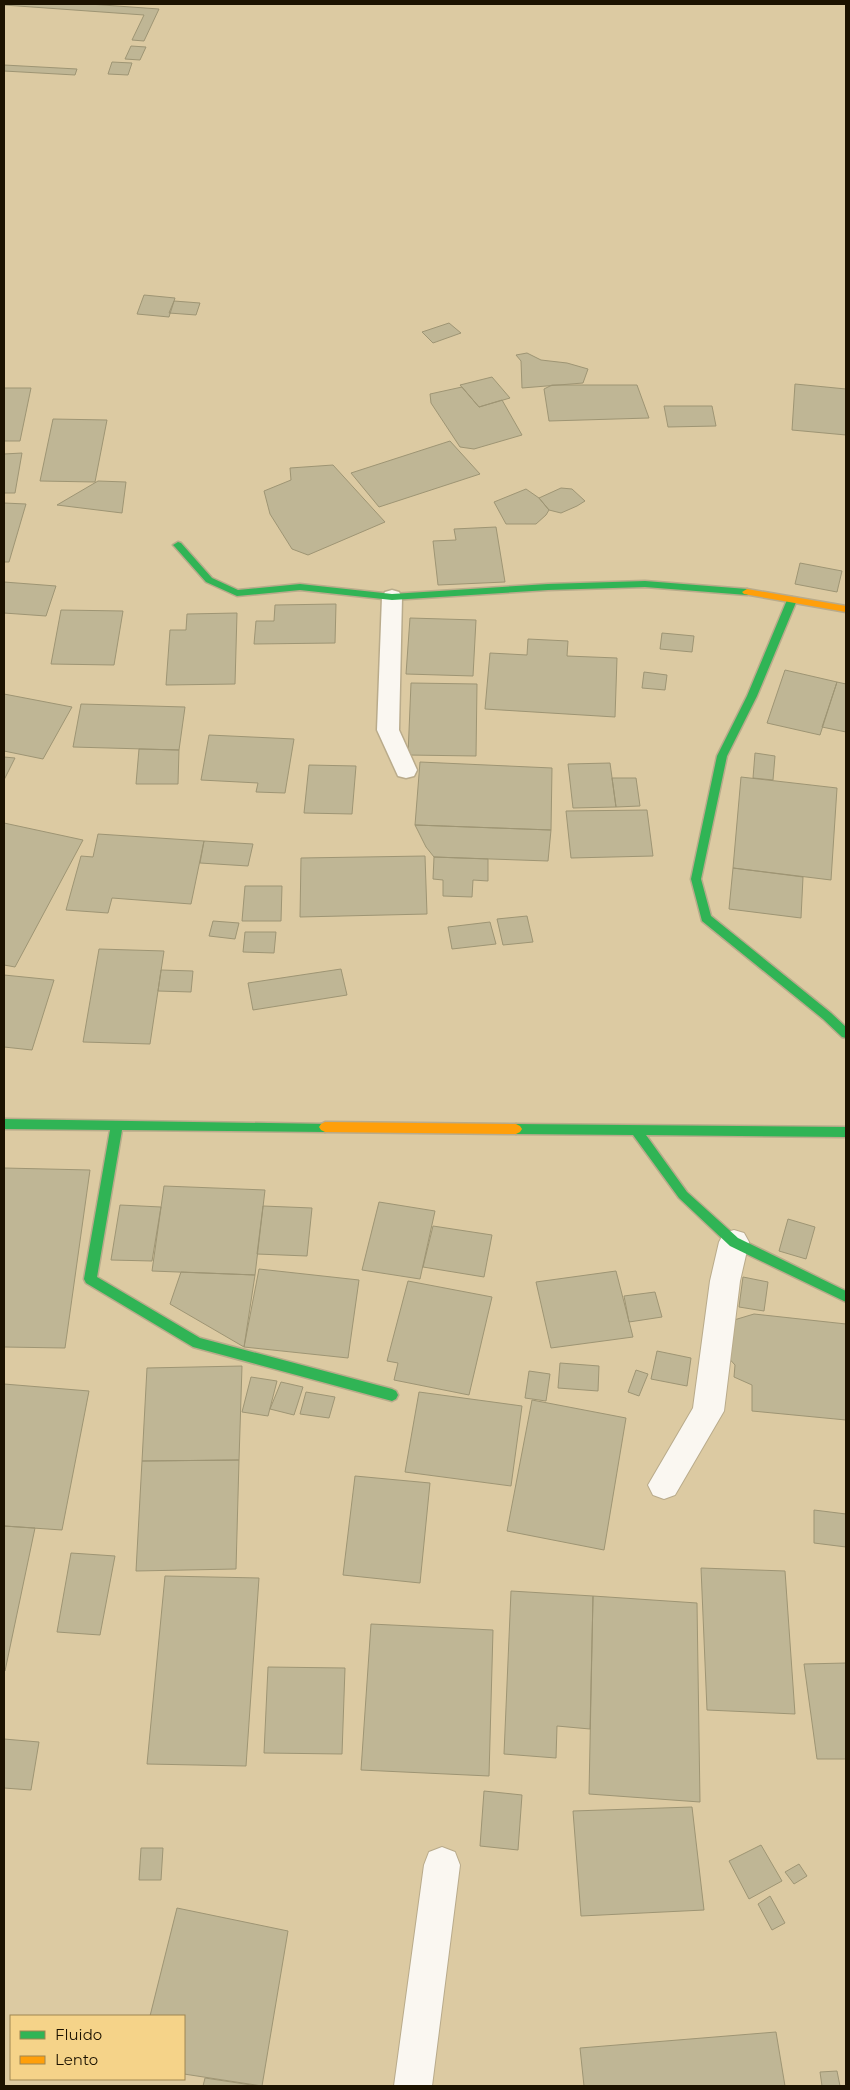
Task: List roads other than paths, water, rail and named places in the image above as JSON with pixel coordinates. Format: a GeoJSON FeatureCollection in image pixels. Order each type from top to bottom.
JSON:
{"type":"FeatureCollection","features":[{"type":"Feature","properties":{"kind":"street"},"geometry":{"type":"LineString","coordinates":[[178,545],[209,580],[237,593],[300,588],[392,597],[548,587],[645,584],[754,593],[846,609]]}},
{"type":"Feature","properties":{"kind":"street"},"geometry":{"type":"LineString","coordinates":[[792,600],[752,696],[722,756],[696,879],[706,918],[827,1016],[846,1034]]}},
{"type":"Feature","properties":{"kind":"street"},"geometry":{"type":"LineString","coordinates":[[4,1124],[846,1132]]}},
{"type":"Feature","properties":{"kind":"street"},"geometry":{"type":"LineString","coordinates":[[117,1125],[90,1279],[197,1343],[392,1396]]}},
{"type":"Feature","properties":{"kind":"street"},"geometry":{"type":"LineString","coordinates":[[636,1130],[683,1195],[734,1242],[846,1297]]}},
{"type":"Feature","properties":{"kind":"street"},"geometry":{"type":"LineString","coordinates":[[664,1485],[708,1411],[725,1281],[734,1242]]}},
{"type":"Feature","properties":{"kind":"street"},"geometry":{"type":"LineString","coordinates":[[413,2086],[442,1865]]}},
{"type":"Feature","properties":{"kind":"lane"},"geometry":{"type":"LineString","coordinates":[[392,597],[388,730],[406,770]]}}]}
